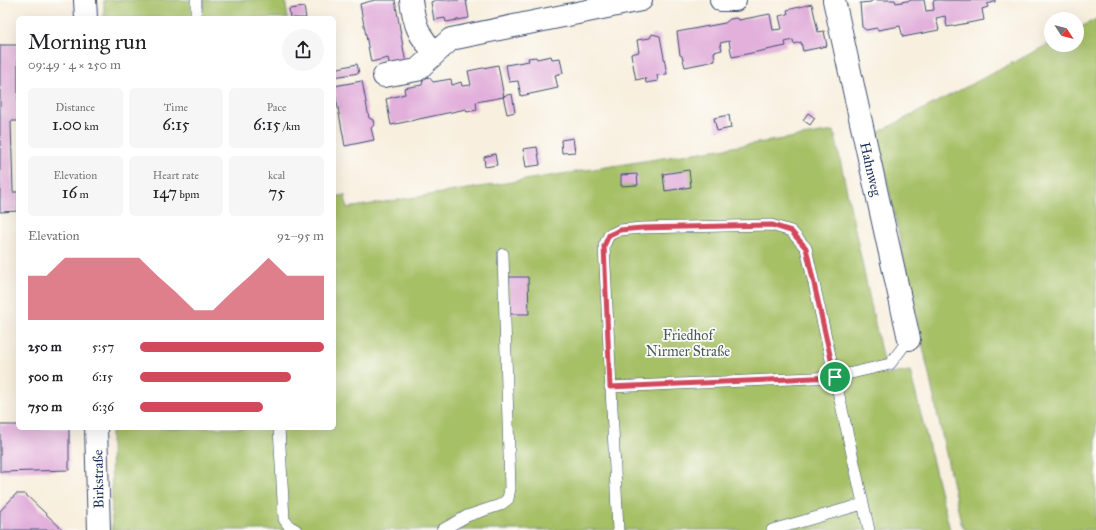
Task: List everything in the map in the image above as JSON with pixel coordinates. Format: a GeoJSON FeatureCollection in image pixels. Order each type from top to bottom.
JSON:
{"type":"FeatureCollection","features":[{"type":"Feature","properties":{"kind":"street"},"geometry":{"type":"LineString","coordinates":[[85,0],[86,16]]}},
{"type":"Feature","properties":{"kind":"street"},"geometry":{"type":"LineString","coordinates":[[411,0],[414,17],[423,42],[435,52]]}},
{"type":"Feature","properties":{"kind":"street"},"geometry":{"type":"LineString","coordinates":[[384,76],[417,70],[451,39],[641,0]]}},
{"type":"Feature","properties":{"kind":"street"},"geometry":{"type":"LineString","coordinates":[[721,0],[735,0]]}},
{"type":"Feature","properties":{"kind":"street","name":"Hahnweg"},"geometry":{"type":"LineString","coordinates":[[834,0],[909,339]]}},
{"type":"Feature","properties":{"kind":"street","name":"Birkstraße"},"geometry":{"type":"LineString","coordinates":[[96,430],[99,530]]}},
{"type":"Feature","properties":{"kind":"lane"},"geometry":{"type":"LineString","coordinates":[[196,0],[196,16]]}},
{"type":"Feature","properties":{"kind":"lane"},"geometry":{"type":"LineString","coordinates":[[618,530],[604,246],[609,235],[620,230],[642,228],[772,225],[791,231],[806,248],[869,530]]}},
{"type":"Feature","properties":{"kind":"lane"},"geometry":{"type":"LineString","coordinates":[[442,530],[468,516],[500,505],[508,499],[510,488],[503,254]]}},
{"type":"Feature","properties":{"kind":"lane"},"geometry":{"type":"LineString","coordinates":[[610,387],[835,377],[890,364],[909,339]]}},
{"type":"Feature","properties":{"kind":"lane"},"geometry":{"type":"LineString","coordinates":[[279,430],[284,519],[296,530]]}},
{"type":"Feature","properties":{"kind":"lane"},"geometry":{"type":"LineString","coordinates":[[772,530],[863,504]]}},
{"type":"Feature","properties":{"kind":"green space"},"geometry":{"type":"Polygon","coordinates":[[[104,0],[285,0],[288,16],[104,16],[104,0]]]}},
{"type":"Feature","properties":{"kind":"green space"},"geometry":{"type":"Polygon","coordinates":[[[1096,19],[1096,530],[965,530],[961,523],[877,133],[1044,47],[1044,52],[1084,52],[1084,25],[1096,19]]]}},
{"type":"Feature","properties":{"kind":"green space","name":"Friedhof Nirmer Straße"},"geometry":{"type":"Polygon","coordinates":[[[834,131],[886,375],[910,371],[950,530],[112,530],[111,430],[336,430],[336,197],[345,195],[347,208],[834,131]]]}},
{"type":"Feature","properties":{"kind":"building"},"geometry":{"type":"Polygon","coordinates":[[[375,0],[395,0],[406,64],[390,67],[388,58],[371,62],[360,4],[375,0]]]}},
{"type":"Feature","properties":{"kind":"building"},"geometry":{"type":"Polygon","coordinates":[[[436,0],[466,0],[469,18],[446,22],[445,18],[434,20],[431,2],[436,0]]]}},
{"type":"Feature","properties":{"kind":"building"},"geometry":{"type":"Polygon","coordinates":[[[872,0],[895,0],[896,3],[912,0],[924,0],[926,11],[934,10],[933,1],[937,0],[995,0],[995,2],[987,4],[988,7],[982,9],[984,20],[947,27],[945,16],[936,18],[939,30],[903,37],[900,26],[878,30],[877,28],[866,30],[862,27],[860,3],[871,2],[872,0]]]}},
{"type":"Feature","properties":{"kind":"building"},"geometry":{"type":"Polygon","coordinates":[[[812,4],[818,32],[824,31],[827,46],[803,51],[801,42],[794,44],[793,40],[785,42],[786,46],[732,57],[729,41],[720,43],[722,50],[714,52],[715,61],[685,67],[682,56],[680,55],[677,32],[725,23],[730,19],[736,18],[739,20],[770,14],[773,30],[782,29],[779,16],[788,14],[787,10],[812,4]]]}},
{"type":"Feature","properties":{"kind":"building"},"geometry":{"type":"Polygon","coordinates":[[[304,7],[306,16],[290,16],[289,9],[304,7]]]}},
{"type":"Feature","properties":{"kind":"building"},"geometry":{"type":"Polygon","coordinates":[[[652,34],[660,36],[667,74],[657,75],[658,81],[646,83],[645,78],[636,80],[631,54],[639,52],[637,40],[650,38],[652,34]]]}},
{"type":"Feature","properties":{"kind":"building"},"geometry":{"type":"Polygon","coordinates":[[[0,45],[16,45],[16,121],[11,121],[13,192],[16,192],[16,211],[0,212],[0,45]]]}},
{"type":"Feature","properties":{"kind":"building"},"geometry":{"type":"Polygon","coordinates":[[[551,56],[552,59],[560,58],[563,73],[555,75],[558,88],[521,96],[518,81],[509,82],[506,65],[529,61],[528,58],[536,57],[537,59],[551,56]]]}},
{"type":"Feature","properties":{"kind":"building"},"geometry":{"type":"Polygon","coordinates":[[[357,64],[359,73],[336,77],[336,69],[357,64]]]}},
{"type":"Feature","properties":{"kind":"building"},"geometry":{"type":"Polygon","coordinates":[[[498,65],[504,97],[476,102],[477,110],[467,112],[466,109],[391,125],[386,99],[405,94],[404,88],[422,85],[423,79],[429,77],[433,82],[451,79],[452,85],[461,82],[462,86],[471,85],[468,71],[498,65]]]}},
{"type":"Feature","properties":{"kind":"building"},"geometry":{"type":"Polygon","coordinates":[[[362,81],[369,118],[373,120],[374,125],[371,128],[374,140],[345,146],[336,97],[336,86],[362,81]]]}},
{"type":"Feature","properties":{"kind":"building"},"geometry":{"type":"Polygon","coordinates":[[[512,94],[515,112],[507,114],[503,96],[512,94]]]}},
{"type":"Feature","properties":{"kind":"building"},"geometry":{"type":"Polygon","coordinates":[[[808,113],[815,118],[810,125],[803,120],[808,113]]]}},
{"type":"Feature","properties":{"kind":"building"},"geometry":{"type":"Polygon","coordinates":[[[729,115],[731,128],[717,131],[714,118],[729,115]]]}},
{"type":"Feature","properties":{"kind":"building"},"geometry":{"type":"Polygon","coordinates":[[[573,138],[575,152],[562,153],[561,140],[573,138]]]}},
{"type":"Feature","properties":{"kind":"building"},"geometry":{"type":"Polygon","coordinates":[[[537,147],[540,165],[526,167],[523,149],[537,147]]]}},
{"type":"Feature","properties":{"kind":"building"},"geometry":{"type":"Polygon","coordinates":[[[495,154],[497,165],[485,167],[484,157],[495,154]]]}},
{"type":"Feature","properties":{"kind":"building"},"geometry":{"type":"Polygon","coordinates":[[[689,170],[691,187],[665,191],[663,174],[689,170]]]}},
{"type":"Feature","properties":{"kind":"building"},"geometry":{"type":"Polygon","coordinates":[[[637,174],[638,185],[621,186],[621,175],[637,174]]]}},
{"type":"Feature","properties":{"kind":"building"},"geometry":{"type":"Polygon","coordinates":[[[509,277],[528,277],[529,314],[510,314],[509,277]]]}},
{"type":"Feature","properties":{"kind":"building"},"geometry":{"type":"Polygon","coordinates":[[[0,425],[16,425],[16,430],[69,430],[69,470],[0,472],[0,425]]]}},
{"type":"Feature","properties":{"kind":"building"},"geometry":{"type":"Polygon","coordinates":[[[16,494],[25,494],[63,530],[0,530],[0,511],[16,494]]]}},
{"type":"Feature","properties":{"kind":"route"},"geometry":{"type":"LineString","coordinates":[[772,225],[791,231],[806,248],[835,377],[610,387],[604,246],[609,235],[620,230],[642,228],[772,225]]}}]}
